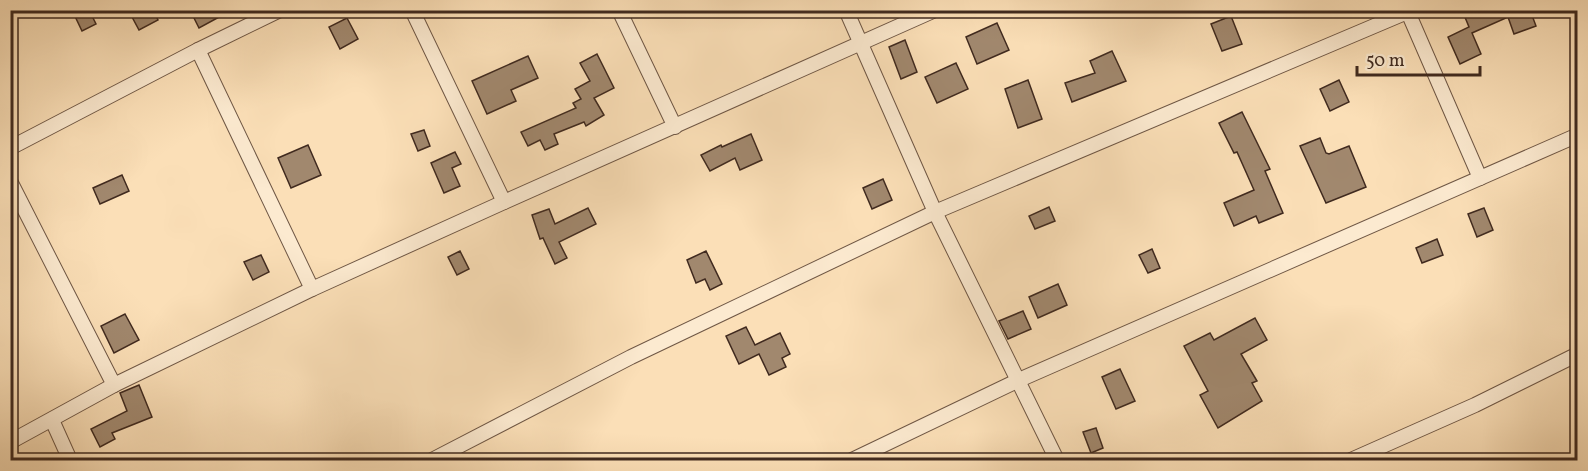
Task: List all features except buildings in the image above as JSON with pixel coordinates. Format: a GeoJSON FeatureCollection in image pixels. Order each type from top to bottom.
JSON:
{"type":"FeatureCollection","features":[{"type":"Feature","properties":{"kind":"street"},"geometry":{"type":"LineString","coordinates":[[10,148],[280,10]]}},
{"type":"Feature","properties":{"kind":"street"},"geometry":{"type":"LineString","coordinates":[[412,10],[504,202]]}},
{"type":"Feature","properties":{"kind":"street"},"geometry":{"type":"LineString","coordinates":[[619,10],[675,128]]}},
{"type":"Feature","properties":{"kind":"street"},"geometry":{"type":"LineString","coordinates":[[846,10],[935,212],[1057,460]]}},
{"type":"Feature","properties":{"kind":"street"},"geometry":{"type":"LineString","coordinates":[[10,442],[114,385],[312,289],[935,10]]}},
{"type":"Feature","properties":{"kind":"street"},"geometry":{"type":"LineString","coordinates":[[432,460],[631,357],[935,212],[1409,11],[1480,178]]}},
{"type":"Feature","properties":{"kind":"street"},"geometry":{"type":"LineString","coordinates":[[198,50],[312,289]]}},
{"type":"Feature","properties":{"kind":"street"},"geometry":{"type":"LineString","coordinates":[[852,460],[1019,381],[1578,135]]}},
{"type":"Feature","properties":{"kind":"street"},"geometry":{"type":"LineString","coordinates":[[10,181],[114,385]]}},
{"type":"Feature","properties":{"kind":"street"},"geometry":{"type":"LineString","coordinates":[[1351,460],[1397,442],[1578,354]]}},
{"type":"Feature","properties":{"kind":"street"},"geometry":{"type":"LineString","coordinates":[[52,420],[70,460]]}}]}
